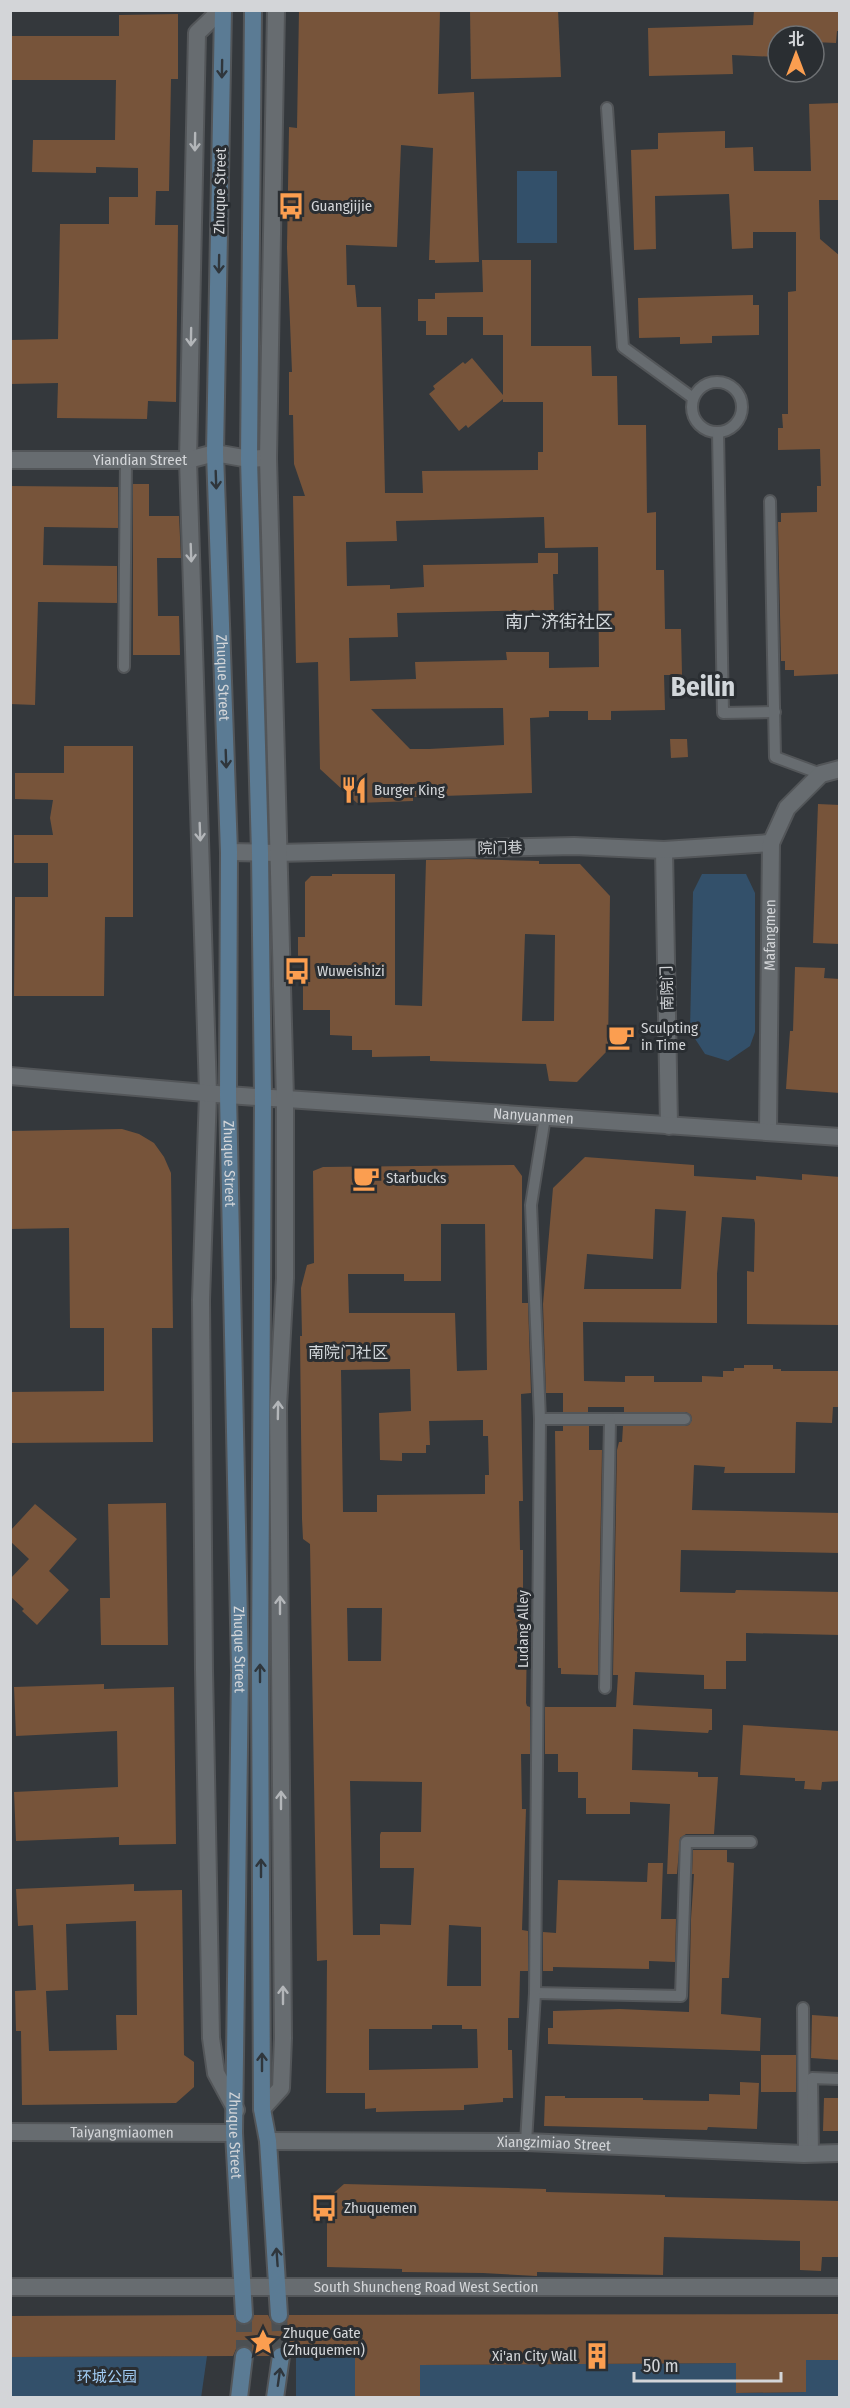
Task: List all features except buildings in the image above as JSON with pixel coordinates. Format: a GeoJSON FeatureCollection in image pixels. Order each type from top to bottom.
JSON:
{"type":"FeatureCollection","features":[{"type":"Feature","properties":{"kind":"main road","name":"Zhuque Street"},"geometry":{"type":"LineString","coordinates":[[222,10],[215,453],[229,852],[228,1095],[240,1671],[234,2133],[244,2315]]}},
{"type":"Feature","properties":{"kind":"main road","name":"Zhuque Street"},"geometry":{"type":"LineString","coordinates":[[253,10],[249,459],[260,853],[263,1097],[260,1673],[262,2109],[268,2141],[279,2315]]}},
{"type":"Feature","properties":{"kind":"main road"},"geometry":{"type":"LineString","coordinates":[[238,2397],[244,2356]]}},
{"type":"Feature","properties":{"kind":"main road"},"geometry":{"type":"LineString","coordinates":[[275,2397],[281,2356]]}},
{"type":"Feature","properties":{"kind":"street"},"geometry":{"type":"LineString","coordinates":[[222,10],[197,33],[188,460],[208,1093],[201,1309],[204,1670],[211,2038],[216,2073],[236,2110]]}},
{"type":"Feature","properties":{"kind":"street"},"geometry":{"type":"LineString","coordinates":[[262,2109],[281,2088],[283,2038],[278,1406],[285,1278],[285,1099],[268,458],[276,10]]}},
{"type":"Feature","properties":{"kind":"street","name":"Yiandian Street"},"geometry":{"type":"LineString","coordinates":[[10,460],[188,460],[215,453],[249,459],[268,458]]}},
{"type":"Feature","properties":{"kind":"street"},"geometry":{"type":"LineString","coordinates":[[821,774],[840,769]]}},
{"type":"Feature","properties":{"kind":"street","name":"Mafangmen"},"geometry":{"type":"LineString","coordinates":[[768,1131],[771,843],[788,808],[821,774]]}},
{"type":"Feature","properties":{"kind":"street","name":"院门巷"},"geometry":{"type":"LineString","coordinates":[[229,852],[277,853],[574,846],[664,850],[771,843]]}},
{"type":"Feature","properties":{"kind":"street","name":"南院门"},"geometry":{"type":"LineString","coordinates":[[664,850],[669,1126]]}},
{"type":"Feature","properties":{"kind":"street"},"geometry":{"type":"LineString","coordinates":[[10,1077],[228,1095]]}},
{"type":"Feature","properties":{"kind":"street","name":"Nanyuanmen"},"geometry":{"type":"LineString","coordinates":[[228,1095],[840,1137]]}},
{"type":"Feature","properties":{"kind":"street","name":"Taiyangmiaomen"},"geometry":{"type":"LineString","coordinates":[[10,2132],[234,2133]]}},
{"type":"Feature","properties":{"kind":"street","name":"Xiangzimiao Street"},"geometry":{"type":"LineString","coordinates":[[268,2141],[526,2142],[808,2154],[840,2153]]}},
{"type":"Feature","properties":{"kind":"street","name":"South Shuncheng Road West Section"},"geometry":{"type":"LineString","coordinates":[[10,2287],[279,2289],[840,2287]]}},
{"type":"Feature","properties":{"kind":"lane"},"geometry":{"type":"LineString","coordinates":[[607,108],[623,347],[693,398]]}},
{"type":"Feature","properties":{"kind":"lane"},"geometry":{"type":"LineString","coordinates":[[716,382],[734,389],[741,406],[740,416],[735,424],[727,430],[718,432],[699,425],[692,408],[693,398],[698,390],[706,384],[716,382]]}},
{"type":"Feature","properties":{"kind":"lane"},"geometry":{"type":"LineString","coordinates":[[718,432],[723,713],[775,712]]}},
{"type":"Feature","properties":{"kind":"lane"},"geometry":{"type":"LineString","coordinates":[[124,667],[126,460]]}},
{"type":"Feature","properties":{"kind":"lane"},"geometry":{"type":"LineString","coordinates":[[770,501],[775,757],[821,774]]}},
{"type":"Feature","properties":{"kind":"lane","name":"Ludang Alley"},"geometry":{"type":"LineString","coordinates":[[526,2142],[535,1993],[540,1419],[531,1205],[545,1117]]}},
{"type":"Feature","properties":{"kind":"lane"},"geometry":{"type":"LineString","coordinates":[[540,1419],[685,1419]]}},
{"type":"Feature","properties":{"kind":"lane"},"geometry":{"type":"LineString","coordinates":[[606,1688],[610,1420]]}},
{"type":"Feature","properties":{"kind":"lane"},"geometry":{"type":"LineString","coordinates":[[535,1993],[681,1996],[686,1842],[751,1842]]}},
{"type":"Feature","properties":{"kind":"lane"},"geometry":{"type":"LineString","coordinates":[[803,2008],[808,2154]]}},
{"type":"Feature","properties":{"kind":"lane"},"geometry":{"type":"LineString","coordinates":[[808,2154],[812,2078],[840,2079]]}},
{"type":"Feature","properties":{"kind":"green space"},"geometry":{"type":"Polygon","coordinates":[[[517,171],[557,171],[557,243],[517,243],[517,171]]]}},
{"type":"Feature","properties":{"kind":"green space"},"geometry":{"type":"Polygon","coordinates":[[[702,874],[746,874],[755,893],[755,1032],[750,1046],[728,1061],[705,1054],[690,1031],[693,892],[702,874]]]}},
{"type":"Feature","properties":{"kind":"green space"},"geometry":{"type":"Polygon","coordinates":[[[355,2355],[355,2397],[296,2397],[296,2356],[355,2355]]]}},
{"type":"Feature","properties":{"kind":"green space","name":"环城公园"},"geometry":{"type":"Polygon","coordinates":[[[207,2356],[201,2398],[11,2397],[10,2357],[207,2356]]]}},
{"type":"Feature","properties":{"kind":"green space"},"geometry":{"type":"Polygon","coordinates":[[[806,2360],[839,2360],[839,2397],[420,2397],[420,2365],[736,2363],[736,2393],[806,2392],[806,2360]]]}},
{"type":"Feature","properties":{"kind":"tunnel"},"geometry":{"type":"LineString","coordinates":[[244,2315],[244,2356]]}},
{"type":"Feature","properties":{"kind":"tunnel"},"geometry":{"type":"LineString","coordinates":[[279,2315],[281,2356]]}},
{"type":"Feature","properties":{"kind":"place","name":"Guangjijie"},"geometry":{"type":"Point","coordinates":[291,206]}},
{"type":"Feature","properties":{"kind":"place","name":"Burger King"},"geometry":{"type":"Point","coordinates":[354,790]}},
{"type":"Feature","properties":{"kind":"place","name":"Wuweishizi"},"geometry":{"type":"Point","coordinates":[297,971]}},
{"type":"Feature","properties":{"kind":"place","name":"Sculpting in Time"},"geometry":{"type":"Point","coordinates":[621,1037]}},
{"type":"Feature","properties":{"kind":"place","name":"Starbucks"},"geometry":{"type":"Point","coordinates":[366,1178]}},
{"type":"Feature","properties":{"kind":"place","name":"Zhuquemen"},"geometry":{"type":"Point","coordinates":[324,2208]}},
{"type":"Feature","properties":{"kind":"place","name":"Zhuque Gate (Zhuquemen)"},"geometry":{"type":"Point","coordinates":[263,2342]}},
{"type":"Feature","properties":{"kind":"place","name":"Xi'an City Wall"},"geometry":{"type":"Point","coordinates":[597,2356]}},
{"type":"Feature","properties":{"kind":"district","name":"南广济街社区"},"geometry":{"type":"Point","coordinates":[559,622]}},
{"type":"Feature","properties":{"kind":"district","name":"Beilin"},"geometry":{"type":"Point","coordinates":[703,687]}},
{"type":"Feature","properties":{"kind":"district","name":"南院门社区"},"geometry":{"type":"Point","coordinates":[348,1352]}}]}
